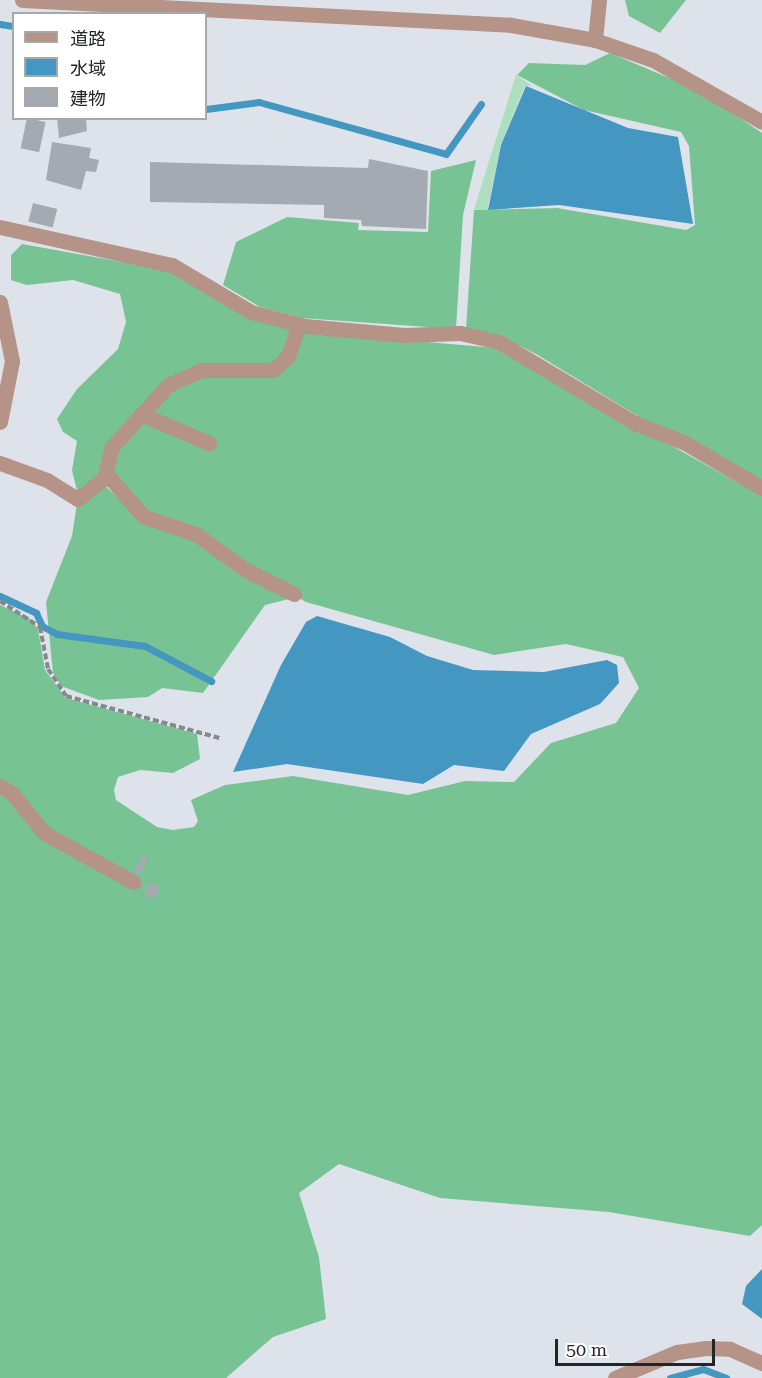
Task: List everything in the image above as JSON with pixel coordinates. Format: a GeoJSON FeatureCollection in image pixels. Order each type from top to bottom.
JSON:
{"type":"FeatureCollection","features":[{"type":"Feature","properties":{"kind":"street"},"geometry":{"type":"LineString","coordinates":[[22,0],[511,25],[594,40],[653,60],[762,122]]}},
{"type":"Feature","properties":{"kind":"street"},"geometry":{"type":"LineString","coordinates":[[594,40],[599,0]]}},
{"type":"Feature","properties":{"kind":"street"},"geometry":{"type":"LineString","coordinates":[[0,227],[172,265],[251,312],[299,324],[404,335],[460,333],[499,342],[635,423],[685,442],[762,489]]}},
{"type":"Feature","properties":{"kind":"street"},"geometry":{"type":"LineString","coordinates":[[0,302],[12,361],[0,423]]}},
{"type":"Feature","properties":{"kind":"street"},"geometry":{"type":"LineString","coordinates":[[0,463],[47,480],[78,499],[104,478],[112,447],[168,385],[190,374],[273,370],[288,356],[299,324]]}},
{"type":"Feature","properties":{"kind":"street"},"geometry":{"type":"LineString","coordinates":[[141,414],[209,443]]}},
{"type":"Feature","properties":{"kind":"street"},"geometry":{"type":"LineString","coordinates":[[104,478],[119,486],[143,516],[196,534],[244,569],[294,594]]}},
{"type":"Feature","properties":{"kind":"street"},"geometry":{"type":"LineString","coordinates":[[0,786],[44,833],[133,882]]}},
{"type":"Feature","properties":{"kind":"street"},"geometry":{"type":"LineString","coordinates":[[615,1378],[677,1352],[706,1348],[730,1349],[762,1363]]}},
{"type":"Feature","properties":{"kind":"path"},"geometry":{"type":"LineString","coordinates":[[0,601],[40,627],[48,669],[66,696],[220,738]]}},
{"type":"Feature","properties":{"kind":"green space"},"geometry":{"type":"Polygon","coordinates":[[[625,0],[686,0],[660,33],[629,16],[625,0]]]}},
{"type":"Feature","properties":{"kind":"green space"},"geometry":{"type":"Polygon","coordinates":[[[610,53],[700,91],[762,133],[762,481],[646,421],[536,354],[500,336],[466,329],[474,210],[557,208],[686,230],[695,225],[689,146],[681,132],[584,110],[517,75],[529,63],[585,65],[610,53]]]}},
{"type":"Feature","properties":{"kind":"green space"},"geometry":{"type":"Polygon","coordinates":[[[516,75],[532,86],[525,86],[501,144],[487,210],[474,209],[516,75]]]}},
{"type":"Feature","properties":{"kind":"green space"},"geometry":{"type":"Polygon","coordinates":[[[476,160],[463,215],[456,329],[301,318],[260,307],[223,285],[236,242],[287,217],[359,223],[358,230],[428,232],[431,171],[476,160]]]}},
{"type":"Feature","properties":{"kind":"green space"},"geometry":{"type":"Polygon","coordinates":[[[22,244],[172,271],[253,319],[294,329],[278,363],[222,368],[147,399],[102,475],[78,495],[72,470],[77,441],[63,432],[57,419],[77,389],[118,349],[126,322],[120,294],[73,280],[27,285],[11,280],[11,255],[22,244]]]}},
{"type":"Feature","properties":{"kind":"green space"},"geometry":{"type":"Polygon","coordinates":[[[300,331],[496,348],[762,496],[762,1225],[750,1236],[609,1212],[440,1198],[339,1164],[299,1193],[319,1257],[326,1319],[273,1337],[226,1378],[0,1378],[0,790],[53,834],[0,782],[0,605],[29,618],[38,629],[45,670],[66,698],[197,734],[200,759],[173,773],[140,770],[118,777],[114,790],[116,800],[157,827],[173,830],[194,827],[198,821],[191,800],[225,785],[293,776],[408,795],[465,781],[514,782],[551,743],[616,723],[639,688],[623,657],[566,644],[494,655],[306,602],[147,513],[109,475],[115,449],[152,404],[195,375],[273,375],[300,331]]]}},
{"type":"Feature","properties":{"kind":"green space"},"geometry":{"type":"Polygon","coordinates":[[[103,484],[137,515],[195,538],[293,598],[265,605],[203,693],[162,688],[148,697],[99,700],[61,686],[53,673],[46,602],[72,536],[77,503],[103,484]]]}},
{"type":"Feature","properties":{"kind":"water"},"geometry":{"type":"Polygon","coordinates":[[[526,86],[628,128],[678,137],[693,224],[559,205],[488,210],[501,145],[526,86]]]}},
{"type":"Feature","properties":{"kind":"water"},"geometry":{"type":"Polygon","coordinates":[[[317,616],[390,637],[427,656],[473,670],[544,672],[607,660],[617,665],[619,683],[600,704],[531,734],[504,771],[454,765],[423,784],[287,764],[233,772],[281,665],[306,622],[317,616]]]}},
{"type":"Feature","properties":{"kind":"water"},"geometry":{"type":"Polygon","coordinates":[[[762,1269],[762,1319],[742,1304],[746,1286],[762,1269]]]}},
{"type":"Feature","properties":{"kind":"building"},"geometry":{"type":"Polygon","coordinates":[[[27,120],[46,122],[39,152],[21,148],[27,120]]]}},
{"type":"Feature","properties":{"kind":"building"},"geometry":{"type":"Polygon","coordinates":[[[57,120],[86,120],[87,131],[59,138],[57,120]]]}},
{"type":"Feature","properties":{"kind":"building"},"geometry":{"type":"Polygon","coordinates":[[[52,142],[91,148],[89,158],[99,160],[96,172],[86,171],[81,190],[46,180],[52,142]]]}},
{"type":"Feature","properties":{"kind":"building"},"geometry":{"type":"Polygon","coordinates":[[[369,159],[428,171],[426,229],[362,226],[361,220],[324,218],[324,205],[150,202],[150,162],[368,168],[369,159]]]}},
{"type":"Feature","properties":{"kind":"building"},"geometry":{"type":"Polygon","coordinates":[[[33,203],[57,209],[53,227],[28,221],[33,203]]]}},
{"type":"Feature","properties":{"kind":"building"},"geometry":{"type":"Polygon","coordinates":[[[143,855],[149,859],[139,874],[133,870],[143,855]]]}},
{"type":"Feature","properties":{"kind":"building"},"geometry":{"type":"Polygon","coordinates":[[[149,884],[155,884],[159,891],[155,898],[149,898],[145,894],[145,888],[149,884]]]}},
{"type":"Feature","properties":{"kind":"waterway"},"geometry":{"type":"LineString","coordinates":[[0,24],[12,26]]}},
{"type":"Feature","properties":{"kind":"waterway"},"geometry":{"type":"LineString","coordinates":[[207,109],[259,102],[446,154],[481,104]]}},
{"type":"Feature","properties":{"kind":"waterway"},"geometry":{"type":"LineString","coordinates":[[0,596],[36,613],[42,626],[57,634],[145,646],[211,681]]}},
{"type":"Feature","properties":{"kind":"waterway"},"geometry":{"type":"LineString","coordinates":[[670,1378],[703,1369],[726,1378]]}}]}
